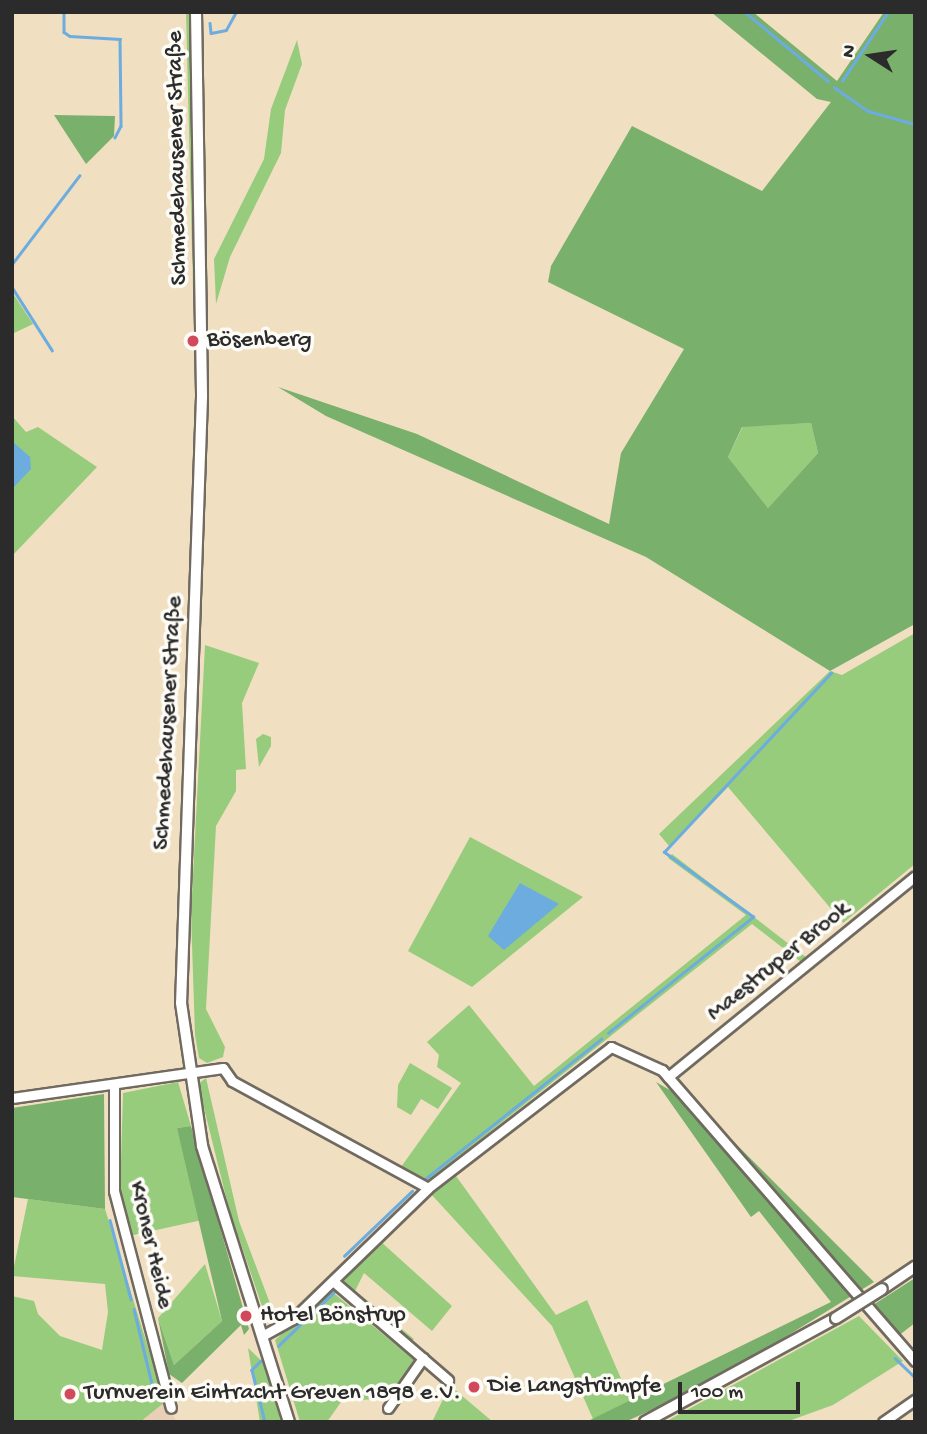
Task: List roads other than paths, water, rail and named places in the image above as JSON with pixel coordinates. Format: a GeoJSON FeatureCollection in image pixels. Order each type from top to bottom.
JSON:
{"type":"FeatureCollection","features":[{"type":"Feature","properties":{"kind":"main road","name":"Schmedehausener Straße"},"geometry":{"type":"LineString","coordinates":[[196,12],[202,397],[180,927],[189,1076],[211,1179],[289,1422]]}},
{"type":"Feature","properties":{"kind":"main road"},"geometry":{"type":"LineString","coordinates":[[645,1422],[836,1318],[915,1267]]}},
{"type":"Feature","properties":{"kind":"street","name":"Maestruper Brook"},"geometry":{"type":"LineString","coordinates":[[668,1077],[915,876]]}},
{"type":"Feature","properties":{"kind":"street"},"geometry":{"type":"LineString","coordinates":[[261,1336],[293,1319],[428,1188],[600,1052],[623,1048],[668,1077],[853,1293],[915,1361]]}},
{"type":"Feature","properties":{"kind":"street"},"geometry":{"type":"LineString","coordinates":[[12,1098],[114,1087],[223,1069],[232,1081],[428,1188]]}},
{"type":"Feature","properties":{"kind":"street","name":"Kroner Heide"},"geometry":{"type":"LineString","coordinates":[[114,1087],[114,1191],[171,1408]]}},
{"type":"Feature","properties":{"kind":"street"},"geometry":{"type":"LineString","coordinates":[[333,1281],[447,1380]]}},
{"type":"Feature","properties":{"kind":"street"},"geometry":{"type":"LineString","coordinates":[[388,1408],[422,1358]]}},
{"type":"Feature","properties":{"kind":"street"},"geometry":{"type":"LineString","coordinates":[[883,1422],[915,1399]]}},
{"type":"Feature","properties":{"kind":"water"},"geometry":{"type":"Polygon","coordinates":[[[12,441],[30,457],[31,469],[12,489],[12,441]]]}},
{"type":"Feature","properties":{"kind":"water"},"geometry":{"type":"Polygon","coordinates":[[[520,883],[559,904],[504,950],[488,936],[520,883]]]}},
{"type":"Feature","properties":{"kind":"waterway"},"geometry":{"type":"LineString","coordinates":[[64,12],[64,32],[70,36],[120,39],[121,126],[115,138]]}},
{"type":"Feature","properties":{"kind":"waterway"},"geometry":{"type":"LineString","coordinates":[[211,33],[226,30],[236,12]]}},
{"type":"Feature","properties":{"kind":"waterway"},"geometry":{"type":"LineString","coordinates":[[745,12],[828,81]]}},
{"type":"Feature","properties":{"kind":"waterway"},"geometry":{"type":"LineString","coordinates":[[842,81],[888,12]]}},
{"type":"Feature","properties":{"kind":"waterway"},"geometry":{"type":"LineString","coordinates":[[210,23],[211,33]]}},
{"type":"Feature","properties":{"kind":"waterway"},"geometry":{"type":"LineString","coordinates":[[834,87],[868,111],[915,124]]}},
{"type":"Feature","properties":{"kind":"waterway"},"geometry":{"type":"LineString","coordinates":[[12,264],[79,176]]}},
{"type":"Feature","properties":{"kind":"waterway"},"geometry":{"type":"LineString","coordinates":[[12,287],[52,350]]}},
{"type":"Feature","properties":{"kind":"waterway"},"geometry":{"type":"LineString","coordinates":[[608,1033],[753,917],[664,852],[831,673]]}},
{"type":"Feature","properties":{"kind":"waterway"},"geometry":{"type":"LineString","coordinates":[[425,1179],[601,1039]]}},
{"type":"Feature","properties":{"kind":"waterway"},"geometry":{"type":"LineString","coordinates":[[344,1256],[412,1191]]}},
{"type":"Feature","properties":{"kind":"waterway"},"geometry":{"type":"LineString","coordinates":[[110,1220],[131,1299]]}},
{"type":"Feature","properties":{"kind":"waterway"},"geometry":{"type":"LineString","coordinates":[[278,1346],[334,1292]]}},
{"type":"Feature","properties":{"kind":"waterway"},"geometry":{"type":"LineString","coordinates":[[134,1309],[154,1392]]}},
{"type":"Feature","properties":{"kind":"waterway"},"geometry":{"type":"LineString","coordinates":[[895,1358],[915,1377]]}},
{"type":"Feature","properties":{"kind":"waterway"},"geometry":{"type":"LineString","coordinates":[[261,1361],[252,1370],[265,1422]]}},
{"type":"Feature","properties":{"kind":"place","name":"Bösenberg"},"geometry":{"type":"Point","coordinates":[193,341]}},
{"type":"Feature","properties":{"kind":"place","name":"Hotel Bönstrup"},"geometry":{"type":"Point","coordinates":[246,1316]}},
{"type":"Feature","properties":{"kind":"place","name":"Die Langstrümpfe"},"geometry":{"type":"Point","coordinates":[474,1387]}},
{"type":"Feature","properties":{"kind":"place","name":"Turnverein Eintracht Greven 1898 e.V."},"geometry":{"type":"Point","coordinates":[70,1394]}}]}
